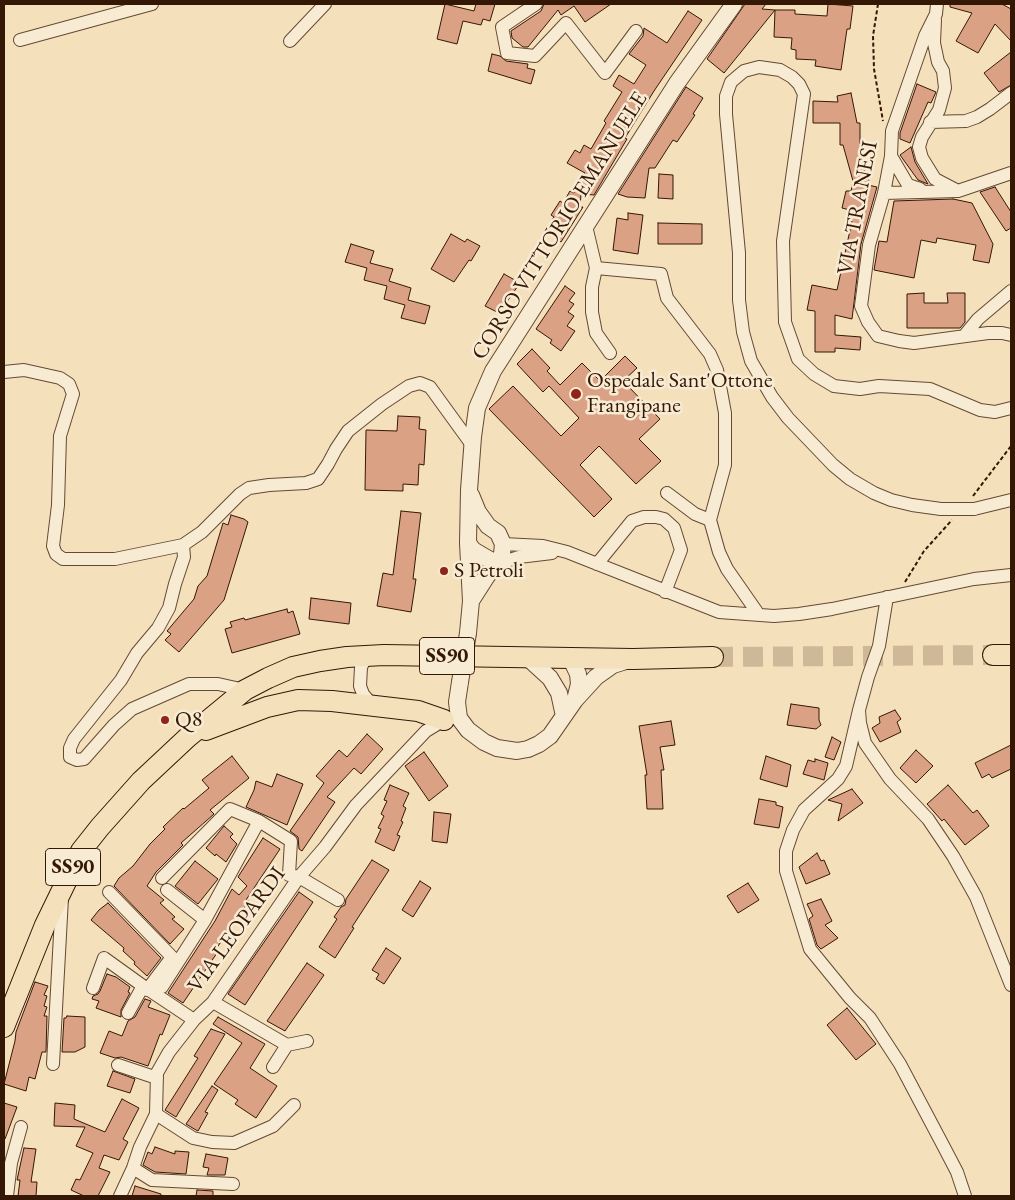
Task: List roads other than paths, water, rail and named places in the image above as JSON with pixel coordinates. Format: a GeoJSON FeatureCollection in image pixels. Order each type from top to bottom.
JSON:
{"type":"FeatureCollection","features":[{"type":"Feature","properties":{"kind":"main road","name":"SS90"},"geometry":{"type":"LineString","coordinates":[[4,1027],[45,925],[81,852],[100,827],[141,781],[188,737],[245,690],[293,668],[338,658],[367,656],[633,659],[713,657]]}},
{"type":"Feature","properties":{"kind":"main road"},"geometry":{"type":"LineString","coordinates":[[188,737],[267,706],[298,700],[332,701],[418,711],[451,719]]}},
{"type":"Feature","properties":{"kind":"street"},"geometry":{"type":"LineString","coordinates":[[20,40],[152,4]]}},
{"type":"Feature","properties":{"kind":"street"},"geometry":{"type":"LineString","coordinates":[[290,41],[325,4]]}},
{"type":"Feature","properties":{"kind":"street"},"geometry":{"type":"LineString","coordinates":[[536,4],[502,27],[507,53],[535,56],[566,23],[605,73],[636,31]]}},
{"type":"Feature","properties":{"kind":"street","name":"CORSO VITTORIO EMANUELE"},"geometry":{"type":"LineString","coordinates":[[451,719],[457,702],[471,601],[468,542],[469,490],[477,408],[493,371],[677,83],[734,4]]}},
{"type":"Feature","properties":{"kind":"street"},"geometry":{"type":"LineString","coordinates":[[937,9],[934,43],[938,62],[943,71],[945,88],[939,110],[930,122],[919,147],[922,158],[935,179],[958,191]]}},
{"type":"Feature","properties":{"kind":"street","name":"VIA TRANESI"},"geometry":{"type":"LineString","coordinates":[[937,9],[892,131],[891,156],[884,193],[869,245],[861,306],[868,322],[878,336],[907,342],[914,343],[988,333],[1007,334]]}},
{"type":"Feature","properties":{"kind":"street"},"geometry":{"type":"LineString","coordinates":[[1011,408],[995,412],[980,410],[930,388],[879,386],[860,389],[834,386],[814,374],[798,359],[785,322],[783,241],[804,94],[792,76],[780,70],[759,67],[744,70],[731,82],[726,96],[726,114],[740,253],[739,300],[743,332],[751,361],[772,397],[788,418],[833,465],[850,479],[874,493],[891,500],[941,509],[974,509],[1011,500]]}},
{"type":"Feature","properties":{"kind":"street"},"geometry":{"type":"LineString","coordinates":[[930,122],[966,121],[972,119],[990,109],[1011,93]]}},
{"type":"Feature","properties":{"kind":"street"},"geometry":{"type":"LineString","coordinates":[[891,156],[908,185],[928,192]]}},
{"type":"Feature","properties":{"kind":"street"},"geometry":{"type":"LineString","coordinates":[[884,193],[958,191],[1011,173]]}},
{"type":"Feature","properties":{"kind":"street"},"geometry":{"type":"LineString","coordinates":[[586,226],[596,268],[592,286],[592,312],[596,333],[610,353]]}},
{"type":"Feature","properties":{"kind":"street"},"geometry":{"type":"LineString","coordinates":[[596,268],[661,274],[667,298],[710,354],[717,370],[725,413],[725,465],[710,520],[719,552],[727,569],[759,615]]}},
{"type":"Feature","properties":{"kind":"street"},"geometry":{"type":"LineString","coordinates":[[964,336],[978,319],[1011,290]]}},
{"type":"Feature","properties":{"kind":"street"},"geometry":{"type":"LineString","coordinates":[[988,333],[986,325],[990,308]]}},
{"type":"Feature","properties":{"kind":"street"},"geometry":{"type":"LineString","coordinates":[[4,372],[24,370],[60,378],[69,384],[74,394],[60,436],[58,505],[53,546],[56,554],[63,559],[115,559],[183,545],[202,532],[240,494],[249,488],[306,483],[318,479],[348,431],[382,404],[409,386],[420,383],[430,387],[472,445]]}},
{"type":"Feature","properties":{"kind":"street","name":"CORSO VITTORIO EMANUELE"},"geometry":{"type":"LineString","coordinates":[[469,490],[478,512],[488,526],[498,533],[503,544],[498,564],[487,576],[471,601]]}},
{"type":"Feature","properties":{"kind":"street"},"geometry":{"type":"LineString","coordinates":[[667,493],[695,514],[710,520]]}},
{"type":"Feature","properties":{"kind":"street"},"geometry":{"type":"LineString","coordinates":[[597,564],[632,520],[644,516],[664,519],[674,528],[681,550],[666,592]]}},
{"type":"Feature","properties":{"kind":"street"},"geometry":{"type":"LineString","coordinates":[[488,526],[477,531],[468,542],[473,550],[498,564],[519,557],[566,552]]}},
{"type":"Feature","properties":{"kind":"street"},"geometry":{"type":"LineString","coordinates":[[503,544],[543,546],[566,552],[719,612],[774,616],[799,614],[974,579],[1011,575]]}},
{"type":"Feature","properties":{"kind":"street"},"geometry":{"type":"LineString","coordinates":[[183,545],[184,557],[169,608],[158,628],[137,653],[121,680],[74,739],[70,748],[70,757],[78,760],[84,759],[114,725],[132,709],[189,684],[218,684],[245,690]]}},
{"type":"Feature","properties":{"kind":"street"},"geometry":{"type":"LineString","coordinates":[[887,597],[879,646],[868,677],[846,766],[838,779],[804,810],[793,830],[786,851],[786,870],[810,949],[850,998],[870,1018],[900,1064],[946,1149],[957,1172],[965,1196]]}},
{"type":"Feature","properties":{"kind":"street"},"geometry":{"type":"LineString","coordinates":[[367,656],[361,667],[360,686],[363,694],[373,706]]}},
{"type":"Feature","properties":{"kind":"street"},"geometry":{"type":"LineString","coordinates":[[527,657],[550,678],[559,693],[564,716]]}},
{"type":"Feature","properties":{"kind":"street"},"geometry":{"type":"LineString","coordinates":[[559,693],[570,657]]}},
{"type":"Feature","properties":{"kind":"street"},"geometry":{"type":"LineString","coordinates":[[570,657],[578,674],[579,684],[575,700]]}},
{"type":"Feature","properties":{"kind":"street"},"geometry":{"type":"LineString","coordinates":[[451,719],[484,742],[497,748],[516,751],[533,746],[550,736],[575,700],[596,677],[613,665],[633,659]]}},
{"type":"Feature","properties":{"kind":"street"},"geometry":{"type":"LineString","coordinates":[[860,710],[860,723],[865,743],[890,779],[928,819],[953,856],[976,897],[1011,985]]}},
{"type":"Feature","properties":{"kind":"street","name":"VIA LEOPARDI"},"geometry":{"type":"LineString","coordinates":[[120,1196],[156,1114],[157,1073],[169,1052],[194,1020],[212,1002],[299,877],[325,847],[356,805],[426,731],[451,719]]}},
{"type":"Feature","properties":{"kind":"street"},"geometry":{"type":"LineString","coordinates":[[205,920],[164,884],[230,809],[260,821],[292,841],[289,875],[299,877],[338,900]]}},
{"type":"Feature","properties":{"kind":"street"},"geometry":{"type":"LineString","coordinates":[[162,987],[205,920],[260,821]]}},
{"type":"Feature","properties":{"kind":"street"},"geometry":{"type":"LineString","coordinates":[[53,1064],[62,888]]}},
{"type":"Feature","properties":{"kind":"street"},"geometry":{"type":"LineString","coordinates":[[109,892],[172,957],[145,988],[128,1013]]}},
{"type":"Feature","properties":{"kind":"street"},"geometry":{"type":"LineString","coordinates":[[93,988],[104,958],[194,1020]]}},
{"type":"Feature","properties":{"kind":"street"},"geometry":{"type":"LineString","coordinates":[[212,1002],[287,1045],[307,1041]]}},
{"type":"Feature","properties":{"kind":"street"},"geometry":{"type":"LineString","coordinates":[[273,1067],[287,1045]]}},
{"type":"Feature","properties":{"kind":"street"},"geometry":{"type":"LineString","coordinates":[[118,1065],[157,1078]]}},
{"type":"Feature","properties":{"kind":"street"},"geometry":{"type":"LineString","coordinates":[[156,1114],[193,1138],[212,1142],[234,1143],[273,1126],[294,1105]]}},
{"type":"Feature","properties":{"kind":"street"},"geometry":{"type":"LineString","coordinates":[[7,1196],[11,1163],[21,1127]]}},
{"type":"Feature","properties":{"kind":"street"},"geometry":{"type":"LineString","coordinates":[[133,1168],[152,1180],[233,1184]]}},
{"type":"Feature","properties":{"kind":"tunnel"},"geometry":{"type":"LineString","coordinates":[[713,657],[993,655]]}},
{"type":"Feature","properties":{"kind":"place","name":"Ospedale Sant'Ottone Frangipane"},"geometry":{"type":"Point","coordinates":[576,394]}},
{"type":"Feature","properties":{"kind":"place","name":"S Petroli"},"geometry":{"type":"Point","coordinates":[444,571]}},
{"type":"Feature","properties":{"kind":"place","name":"Q8"},"geometry":{"type":"Point","coordinates":[165,720]}}]}
